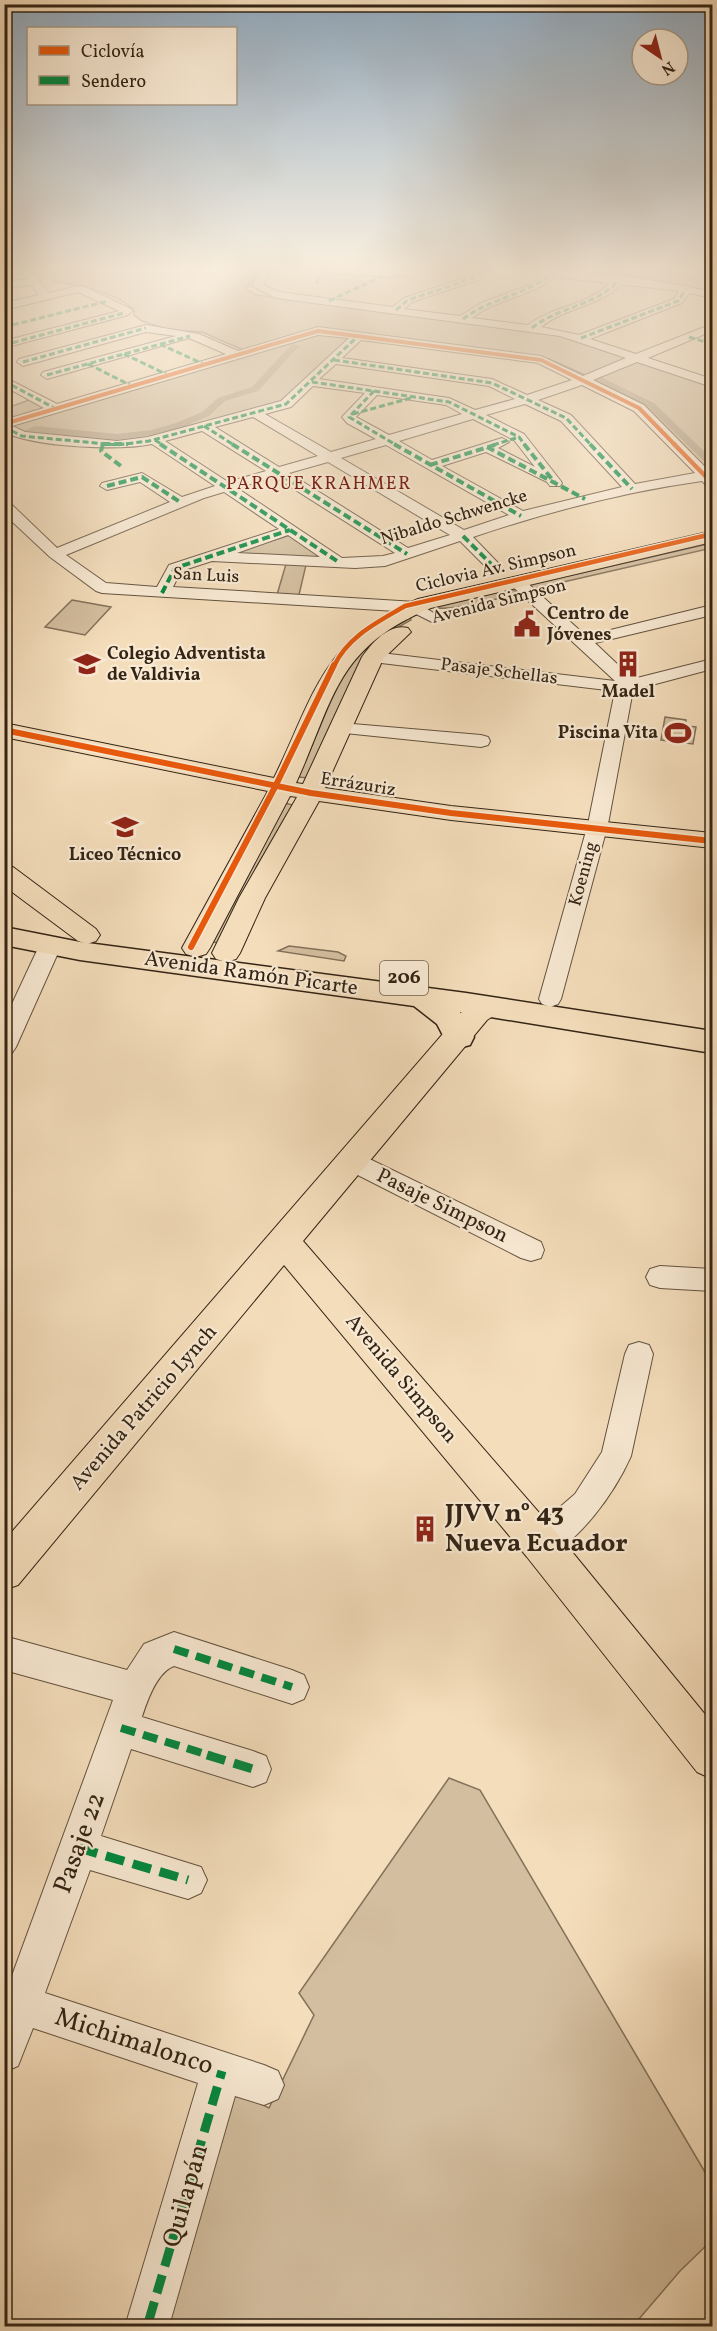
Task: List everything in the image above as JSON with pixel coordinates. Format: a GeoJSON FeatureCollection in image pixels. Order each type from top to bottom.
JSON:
{"type":"FeatureCollection","features":[{"type":"Feature","properties":{"kind":"highway","name":"Avenida Ramón Picarte"},"geometry":{"type":"LineString","coordinates":[[4,925],[196,948],[550,999],[712,1025]]}},
{"type":"Feature","properties":{"kind":"highway","name":"Avenida Ramón Picarte"},"geometry":{"type":"LineString","coordinates":[[4,936],[80,951],[486,1006],[712,1042]]}},
{"type":"Feature","properties":{"kind":"highway"},"geometry":{"type":"LineString","coordinates":[[168,963],[207,961],[226,953]]}},
{"type":"Feature","properties":{"kind":"highway"},"geometry":{"type":"LineString","coordinates":[[422,997],[448,1017],[459,1037]]}},
{"type":"Feature","properties":{"kind":"highway"},"geometry":{"type":"LineString","coordinates":[[486,1006],[508,1000],[534,1004],[550,999]]}},
{"type":"Feature","properties":{"kind":"main road","name":"Avenida Simpson"},"geometry":{"type":"LineString","coordinates":[[196,948],[282,788],[313,714],[341,662],[356,645],[376,629],[424,612],[712,537]]}},
{"type":"Feature","properties":{"kind":"main road","name":"Avenida Simpson"},"geometry":{"type":"LineString","coordinates":[[523,588],[712,551]]}},
{"type":"Feature","properties":{"kind":"main road","name":"Avenida Simpson"},"geometry":{"type":"LineString","coordinates":[[226,953],[252,898],[311,793],[373,657],[384,644],[424,612]]}},
{"type":"Feature","properties":{"kind":"main road","name":"Errázuriz"},"geometry":{"type":"LineString","coordinates":[[4,730],[311,793],[451,813],[712,841]]}},
{"type":"Feature","properties":{"kind":"main road"},"geometry":{"type":"LineString","coordinates":[[4,873],[87,934]]}},
{"type":"Feature","properties":{"kind":"main road"},"geometry":{"type":"LineString","coordinates":[[284,1242],[477,1013],[486,1006]]}},
{"type":"Feature","properties":{"kind":"main road","name":"Avenida Simpson"},"geometry":{"type":"LineString","coordinates":[[284,1242],[541,1544],[712,1757]]}},
{"type":"Feature","properties":{"kind":"main road","name":"Avenida Patricio Lynch"},"geometry":{"type":"LineString","coordinates":[[5,1571],[284,1242]]}},
{"type":"Feature","properties":{"kind":"street"},"geometry":{"type":"LineString","coordinates":[[55,379],[91,398]]}},
{"type":"Feature","properties":{"kind":"street"},"geometry":{"type":"LineString","coordinates":[[118,379],[132,386]]}},
{"type":"Feature","properties":{"kind":"street"},"geometry":{"type":"LineString","coordinates":[[4,425],[156,379]]}},
{"type":"Feature","properties":{"kind":"street"},"geometry":{"type":"LineString","coordinates":[[4,425],[22,436],[131,444],[154,440],[286,404],[315,379]]}},
{"type":"Feature","properties":{"kind":"street"},"geometry":{"type":"LineString","coordinates":[[468,379],[484,381],[566,418],[632,489]]}},
{"type":"Feature","properties":{"kind":"street"},"geometry":{"type":"LineString","coordinates":[[56,554],[180,502],[224,487],[527,399],[587,379]]}},
{"type":"Feature","properties":{"kind":"street"},"geometry":{"type":"LineString","coordinates":[[584,380],[639,408],[709,480]]}},
{"type":"Feature","properties":{"kind":"street"},"geometry":{"type":"LineString","coordinates":[[4,381],[56,409]]}},
{"type":"Feature","properties":{"kind":"street"},"geometry":{"type":"LineString","coordinates":[[312,382],[449,402],[519,437],[555,483]]}},
{"type":"Feature","properties":{"kind":"street"},"geometry":{"type":"LineString","coordinates":[[374,391],[349,417],[352,420],[521,516]]}},
{"type":"Feature","properties":{"kind":"street"},"geometry":{"type":"LineString","coordinates":[[351,415],[414,397]]}},
{"type":"Feature","properties":{"kind":"street"},"geometry":{"type":"LineString","coordinates":[[255,413],[463,536],[491,564]]}},
{"type":"Feature","properties":{"kind":"street"},"geometry":{"type":"LineString","coordinates":[[204,426],[407,554]]}},
{"type":"Feature","properties":{"kind":"street"},"geometry":{"type":"LineString","coordinates":[[430,465],[519,437]]}},
{"type":"Feature","properties":{"kind":"street"},"geometry":{"type":"LineString","coordinates":[[154,440],[337,561]]}},
{"type":"Feature","properties":{"kind":"street"},"geometry":{"type":"LineString","coordinates":[[103,443],[101,451],[121,466]]}},
{"type":"Feature","properties":{"kind":"street"},"geometry":{"type":"LineString","coordinates":[[487,447],[585,499]]}},
{"type":"Feature","properties":{"kind":"street"},"geometry":{"type":"LineString","coordinates":[[107,486],[142,477],[180,502]]}},
{"type":"Feature","properties":{"kind":"street","name":"Nibaldo Schwencke"},"geometry":{"type":"LineString","coordinates":[[211,556],[374,563],[521,516],[585,499],[632,489],[709,480]]}},
{"type":"Feature","properties":{"kind":"street","name":"San Luis"},"geometry":{"type":"LineString","coordinates":[[4,505],[56,554],[102,588],[424,612]]}},
{"type":"Feature","properties":{"kind":"street"},"geometry":{"type":"LineString","coordinates":[[162,593],[175,568],[290,530]]}},
{"type":"Feature","properties":{"kind":"street"},"geometry":{"type":"LineString","coordinates":[[523,588],[626,681],[624,687]]}},
{"type":"Feature","properties":{"kind":"street"},"geometry":{"type":"LineString","coordinates":[[584,641],[712,610]]}},
{"type":"Feature","properties":{"kind":"street","name":"Pasaje Schellas"},"geometry":{"type":"LineString","coordinates":[[373,657],[624,687]]}},
{"type":"Feature","properties":{"kind":"street"},"geometry":{"type":"LineString","coordinates":[[624,687],[712,664]]}},
{"type":"Feature","properties":{"kind":"street","name":"Koening"},"geometry":{"type":"LineString","coordinates":[[550,999],[597,829],[624,687]]}},
{"type":"Feature","properties":{"kind":"street"},"geometry":{"type":"LineString","coordinates":[[341,728],[481,741]]}},
{"type":"Feature","properties":{"kind":"street"},"geometry":{"type":"LineString","coordinates":[[4,1047],[51,944]]}},
{"type":"Feature","properties":{"kind":"street","name":"Pasaje Simpson"},"geometry":{"type":"LineString","coordinates":[[353,1161],[531,1250]]}},
{"type":"Feature","properties":{"kind":"street"},"geometry":{"type":"LineString","coordinates":[[660,1277],[712,1280]]}},
{"type":"Feature","properties":{"kind":"street"},"geometry":{"type":"LineString","coordinates":[[541,1544],[586,1504],[616,1455],[639,1354]]}},
{"type":"Feature","properties":{"kind":"street","name":"Pasaje 22"},"geometry":{"type":"LineString","coordinates":[[4,2052],[13,2002],[79,1848],[134,1689],[156,1656],[174,1649],[292,1687]]}},
{"type":"Feature","properties":{"kind":"street"},"geometry":{"type":"LineString","coordinates":[[4,1653],[134,1689]]}},
{"type":"Feature","properties":{"kind":"street"},"geometry":{"type":"LineString","coordinates":[[121,1728],[253,1769]]}},
{"type":"Feature","properties":{"kind":"street"},"geometry":{"type":"LineString","coordinates":[[79,1848],[188,1880]]}},
{"type":"Feature","properties":{"kind":"street","name":"Michimalonco"},"geometry":{"type":"LineString","coordinates":[[13,2002],[264,2085]]}},
{"type":"Feature","properties":{"kind":"street","name":"Quilapán"},"geometry":{"type":"LineString","coordinates":[[149,2320],[222,2071]]}},
{"type":"Feature","properties":{"kind":"shaded area","name":"PARQUE KRAHMER"},"geometry":{"type":"Polygon","coordinates":[[[170,379],[309,379],[283,404],[137,442],[27,435],[11,428],[14,425],[170,379]]]}},
{"type":"Feature","properties":{"kind":"shaded area"},"geometry":{"type":"Polygon","coordinates":[[[592,379],[691,379],[712,386],[712,478],[642,407],[592,382],[592,379]]]}},
{"type":"Feature","properties":{"kind":"shaded area"},"geometry":{"type":"Polygon","coordinates":[[[32,399],[47,407],[5,421],[4,409],[32,399]]]}},
{"type":"Feature","properties":{"kind":"shaded area"},"geometry":{"type":"Polygon","coordinates":[[[290,535],[331,558],[234,554],[234,552],[290,535]]]}},
{"type":"Feature","properties":{"kind":"shaded area"},"geometry":{"type":"Polygon","coordinates":[[[712,543],[712,548],[533,589],[528,585],[712,543]]]}},
{"type":"Feature","properties":{"kind":"shaded area"},"geometry":{"type":"Polygon","coordinates":[[[286,564],[306,565],[298,599],[276,598],[286,564]]]}},
{"type":"Feature","properties":{"kind":"shaded area"},"geometry":{"type":"Polygon","coordinates":[[[510,588],[516,592],[461,606],[434,607],[510,588]]]}},
{"type":"Feature","properties":{"kind":"shaded area"},"geometry":{"type":"Polygon","coordinates":[[[72,600],[111,607],[85,635],[45,627],[72,600]]]}},
{"type":"Feature","properties":{"kind":"shaded area"},"geometry":{"type":"Polygon","coordinates":[[[410,617],[411,620],[393,630],[309,778],[298,777],[295,774],[348,663],[387,629],[410,617]]]}},
{"type":"Feature","properties":{"kind":"shaded area","name":"Piscina Vita"},"geometry":{"type":"Polygon","coordinates":[[[665,717],[686,720],[686,726],[696,727],[693,744],[661,740],[665,717]]]}},
{"type":"Feature","properties":{"kind":"shaded area"},"geometry":{"type":"Polygon","coordinates":[[[284,803],[293,805],[220,943],[212,942],[284,803]]]}},
{"type":"Feature","properties":{"kind":"shaded area"},"geometry":{"type":"Polygon","coordinates":[[[289,946],[338,952],[346,956],[344,961],[278,951],[289,946]]]}},
{"type":"Feature","properties":{"kind":"shaded area"},"geometry":{"type":"Polygon","coordinates":[[[449,1778],[480,1790],[712,2184],[712,2240],[680,2271],[633,2326],[141,2326],[159,2320],[229,2088],[269,2108],[314,2015],[299,1993],[449,1778]]]}},
{"type":"Feature","properties":{"kind":"waterway"},"geometry":{"type":"LineString","coordinates":[[226,398],[255,389],[265,379]]}},
{"type":"Feature","properties":{"kind":"waterway"},"geometry":{"type":"LineString","coordinates":[[599,379],[651,405],[712,464]]}},
{"type":"Feature","properties":{"kind":"waterway"},"geometry":{"type":"LineString","coordinates":[[28,431],[35,429],[105,437],[138,435],[193,420],[215,407],[221,400]]}},
{"type":"Feature","properties":{"kind":"marked path"},"geometry":{"type":"LineString","coordinates":[[118,379],[132,386]]}},
{"type":"Feature","properties":{"kind":"marked path"},"geometry":{"type":"LineString","coordinates":[[4,427],[22,436],[117,445],[149,441],[286,404],[313,379]]}},
{"type":"Feature","properties":{"kind":"marked path"},"geometry":{"type":"LineString","coordinates":[[463,379],[492,383],[566,418],[632,489]]}},
{"type":"Feature","properties":{"kind":"marked path"},"geometry":{"type":"LineString","coordinates":[[4,381],[56,409]]}},
{"type":"Feature","properties":{"kind":"marked path"},"geometry":{"type":"LineString","coordinates":[[312,382],[449,402],[519,437],[555,483]]}},
{"type":"Feature","properties":{"kind":"marked path"},"geometry":{"type":"LineString","coordinates":[[374,391],[349,417],[352,420],[521,516]]}},
{"type":"Feature","properties":{"kind":"marked path"},"geometry":{"type":"LineString","coordinates":[[353,414],[411,398]]}},
{"type":"Feature","properties":{"kind":"marked path"},"geometry":{"type":"LineString","coordinates":[[204,426],[407,554]]}},
{"type":"Feature","properties":{"kind":"marked path"},"geometry":{"type":"LineString","coordinates":[[430,465],[519,437]]}},
{"type":"Feature","properties":{"kind":"marked path"},"geometry":{"type":"LineString","coordinates":[[155,440],[337,561]]}},
{"type":"Feature","properties":{"kind":"marked path"},"geometry":{"type":"LineString","coordinates":[[103,443],[101,451],[121,466]]}},
{"type":"Feature","properties":{"kind":"marked path"},"geometry":{"type":"LineString","coordinates":[[487,447],[585,499]]}},
{"type":"Feature","properties":{"kind":"marked path"},"geometry":{"type":"LineString","coordinates":[[107,486],[142,477],[180,502]]}},
{"type":"Feature","properties":{"kind":"marked path"},"geometry":{"type":"LineString","coordinates":[[162,593],[175,568],[290,530]]}},
{"type":"Feature","properties":{"kind":"marked path"},"geometry":{"type":"LineString","coordinates":[[463,536],[491,564]]}},
{"type":"Feature","properties":{"kind":"marked path"},"geometry":{"type":"LineString","coordinates":[[174,1649],[292,1687]]}},
{"type":"Feature","properties":{"kind":"marked path"},"geometry":{"type":"LineString","coordinates":[[121,1728],[253,1769]]}},
{"type":"Feature","properties":{"kind":"marked path"},"geometry":{"type":"LineString","coordinates":[[79,1848],[188,1880]]}},
{"type":"Feature","properties":{"kind":"marked path"},"geometry":{"type":"LineString","coordinates":[[149,2320],[222,2071]]}},
{"type":"Feature","properties":{"kind":"cycle path"},"geometry":{"type":"LineString","coordinates":[[4,424],[157,379]]}},
{"type":"Feature","properties":{"kind":"cycle path"},"geometry":{"type":"LineString","coordinates":[[579,379],[639,408],[712,483]]}},
{"type":"Feature","properties":{"kind":"cycle path","name":"Ciclovia Av. Simpson"},"geometry":{"type":"LineString","coordinates":[[191,947],[275,787],[339,655],[361,632],[405,606],[423,600],[712,534]]}},
{"type":"Feature","properties":{"kind":"cycle path"},"geometry":{"type":"LineString","coordinates":[[4,730],[311,793],[451,813],[712,841]]}},
{"type":"Feature","properties":{"kind":"place","name":"Centro de Jóvenes"},"geometry":{"type":"Point","coordinates":[527,624]}},
{"type":"Feature","properties":{"kind":"place","name":"Colegio Adventista de Valdivia"},"geometry":{"type":"Point","coordinates":[87,664]}},
{"type":"Feature","properties":{"kind":"place","name":"Madel"},"geometry":{"type":"Point","coordinates":[628,664]}},
{"type":"Feature","properties":{"kind":"place","name":"Piscina Vita"},"geometry":{"type":"Point","coordinates":[678,733]}},
{"type":"Feature","properties":{"kind":"place","name":"Liceo Técnico"},"geometry":{"type":"Point","coordinates":[125,827]}},
{"type":"Feature","properties":{"kind":"place","name":"JJVV n° 43 Nueva Ecuador"},"geometry":{"type":"Point","coordinates":[425,1529]}},
{"type":"Feature","properties":{"kind":"district","name":"PARQUE KRAHMER"},"geometry":{"type":"Point","coordinates":[319,484]}}]}
